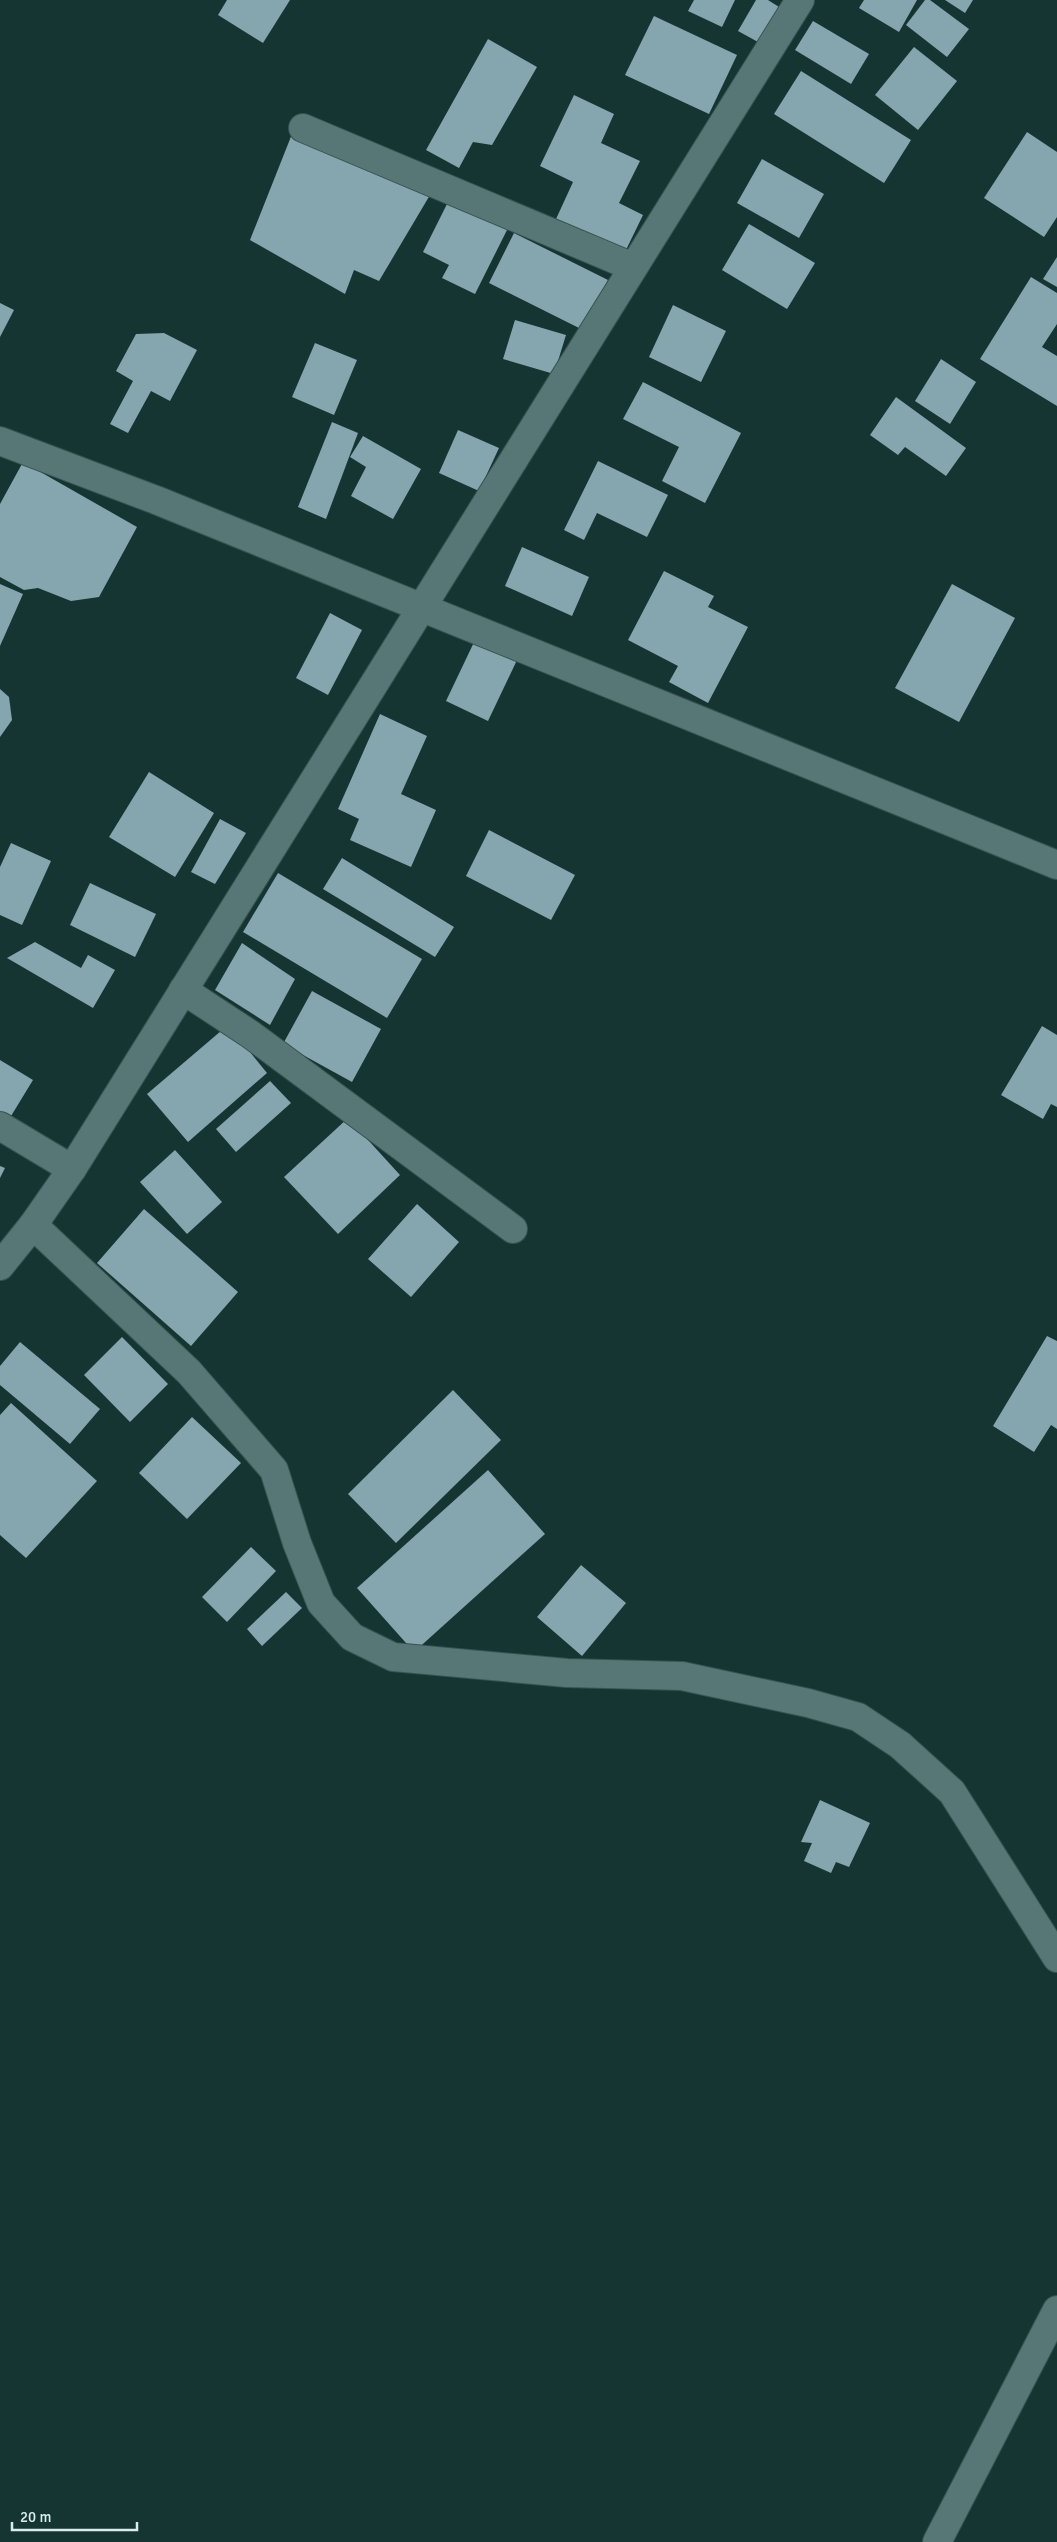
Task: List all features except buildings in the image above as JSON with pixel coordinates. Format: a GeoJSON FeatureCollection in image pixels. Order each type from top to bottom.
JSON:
{"type":"FeatureCollection","features":[{"type":"Feature","properties":{"kind":"street"},"geometry":{"type":"LineString","coordinates":[[0,1266],[33,1225],[72,1169],[800,0]]}},
{"type":"Feature","properties":{"kind":"street"},"geometry":{"type":"LineString","coordinates":[[303,128],[633,267]]}},
{"type":"Feature","properties":{"kind":"street"},"geometry":{"type":"LineString","coordinates":[[1,443],[156,500],[1057,865]]}},
{"type":"Feature","properties":{"kind":"street"},"geometry":{"type":"LineString","coordinates":[[183,990],[250,1034],[513,1229]]}},
{"type":"Feature","properties":{"kind":"street"},"geometry":{"type":"LineString","coordinates":[[0,1126],[72,1169]]}},
{"type":"Feature","properties":{"kind":"street"},"geometry":{"type":"LineString","coordinates":[[33,1225],[189,1372],[274,1470],[297,1542],[321,1603],[352,1637],[393,1657],[567,1673],[682,1676],[808,1702],[858,1717],[900,1745],[952,1792],[1057,1958]]}},
{"type":"Feature","properties":{"kind":"street"},"geometry":{"type":"LineString","coordinates":[[937,2542],[1057,2310]]}}]}
